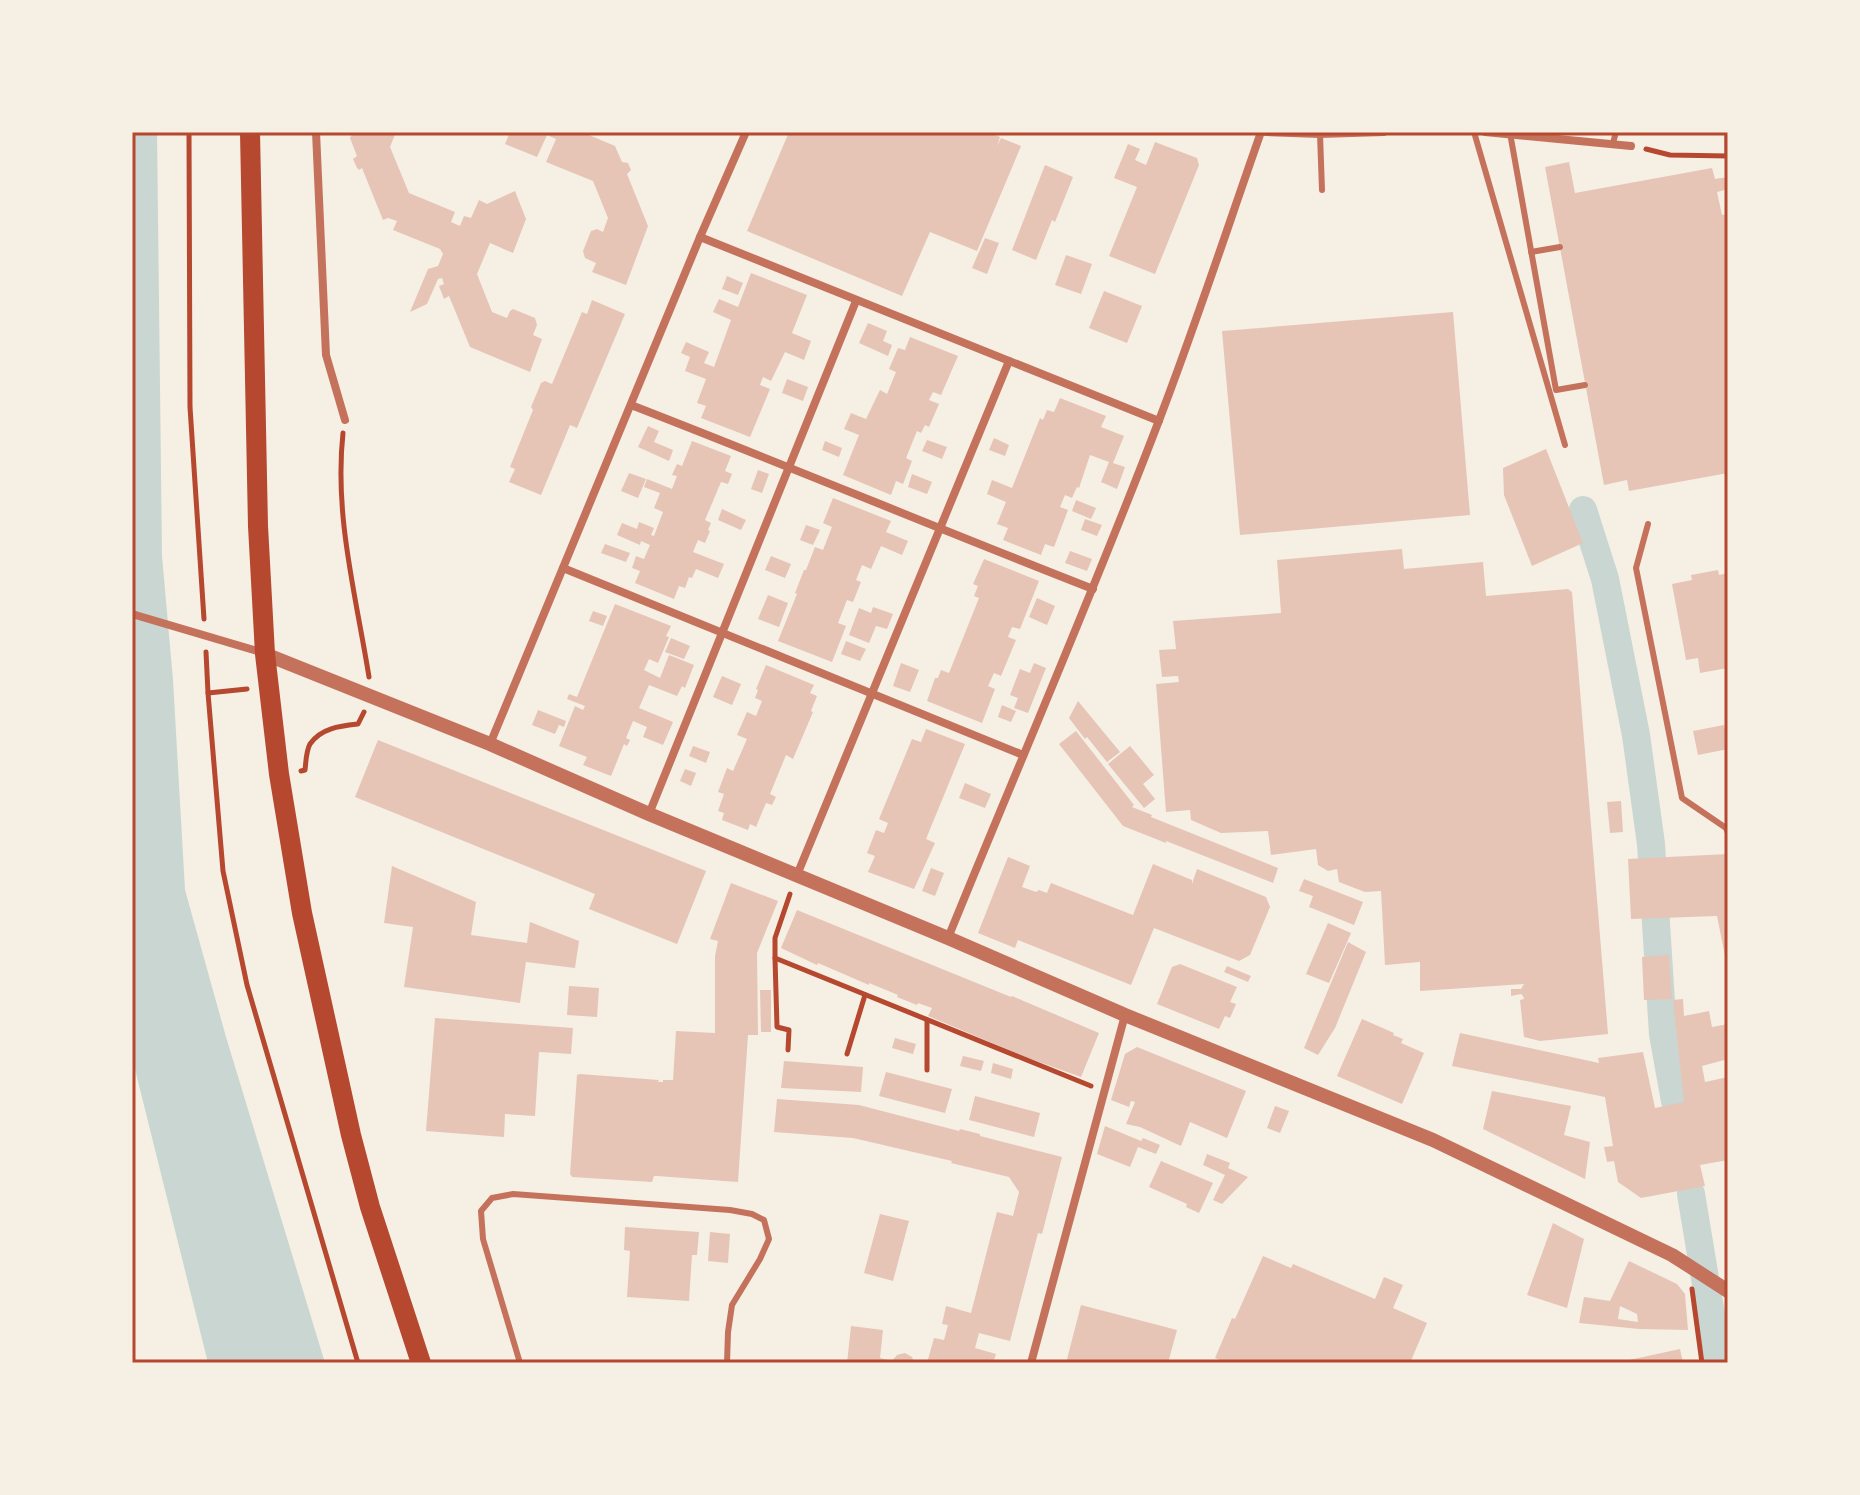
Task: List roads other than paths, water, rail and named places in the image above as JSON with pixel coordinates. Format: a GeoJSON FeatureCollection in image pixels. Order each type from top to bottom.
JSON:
{"type":"FeatureCollection","features":[{"type":"Feature","properties":{"kind":"main road"},"geometry":{"type":"LineString","coordinates":[[250,132],[258,526],[265,654],[279,774],[302,913],[351,1135],[370,1207],[421,1363]]}},
{"type":"Feature","properties":{"kind":"street"},"geometry":{"type":"LineString","coordinates":[[316,132],[326,355],[345,420]]}},
{"type":"Feature","properties":{"kind":"street"},"geometry":{"type":"LineString","coordinates":[[490,744],[746,132]]}},
{"type":"Feature","properties":{"kind":"street"},"geometry":{"type":"LineString","coordinates":[[948,938],[1159,421],[1264,132],[1384,132]]}},
{"type":"Feature","properties":{"kind":"street"},"geometry":{"type":"LineString","coordinates":[[1485,132],[1631,146]]}},
{"type":"Feature","properties":{"kind":"street"},"geometry":{"type":"LineString","coordinates":[[700,237],[1159,421]]}},
{"type":"Feature","properties":{"kind":"street"},"geometry":{"type":"LineString","coordinates":[[649,814],[856,301]]}},
{"type":"Feature","properties":{"kind":"street"},"geometry":{"type":"LineString","coordinates":[[797,875],[1009,361]]}},
{"type":"Feature","properties":{"kind":"street"},"geometry":{"type":"LineString","coordinates":[[631,405],[1093,589]]}},
{"type":"Feature","properties":{"kind":"street"},"geometry":{"type":"LineString","coordinates":[[563,568],[1023,755]]}},
{"type":"Feature","properties":{"kind":"street"},"geometry":{"type":"LineString","coordinates":[[132,614],[208,641],[265,654],[372,696],[1125,1015],[1433,1140],[1672,1255],[1725,1290]]}},
{"type":"Feature","properties":{"kind":"street"},"geometry":{"type":"LineString","coordinates":[[1031,1363],[1125,1015]]}},
{"type":"Feature","properties":{"kind":"lane"},"geometry":{"type":"LineString","coordinates":[[1474,132],[1565,445]]}},
{"type":"Feature","properties":{"kind":"lane"},"geometry":{"type":"LineString","coordinates":[[1613,143],[1616,132]]}},
{"type":"Feature","properties":{"kind":"lane"},"geometry":{"type":"LineString","coordinates":[[1510,133],[1556,390],[1585,385]]}},
{"type":"Feature","properties":{"kind":"lane"},"geometry":{"type":"LineString","coordinates":[[1320,134],[1322,190]]}},
{"type":"Feature","properties":{"kind":"lane"},"geometry":{"type":"LineString","coordinates":[[1531,252],[1560,247]]}},
{"type":"Feature","properties":{"kind":"lane"},"geometry":{"type":"LineString","coordinates":[[1648,524],[1636,568],[1682,798],[1726,828],[1728,833]]}},
{"type":"Feature","properties":{"kind":"lane"},"geometry":{"type":"LineString","coordinates":[[520,1363],[483,1239],[481,1211],[492,1198],[513,1194],[730,1210],[764,1220],[769,1239],[732,1305],[727,1363]]}},
{"type":"Feature","properties":{"kind":"waterway"},"geometry":{"type":"LineString","coordinates":[[1583,510],[1605,579],[1636,735],[1651,844],[1663,1034],[1675,1101]]}},
{"type":"Feature","properties":{"kind":"waterway"},"geometry":{"type":"LineString","coordinates":[[1691,1194],[1719,1363]]}}]}
